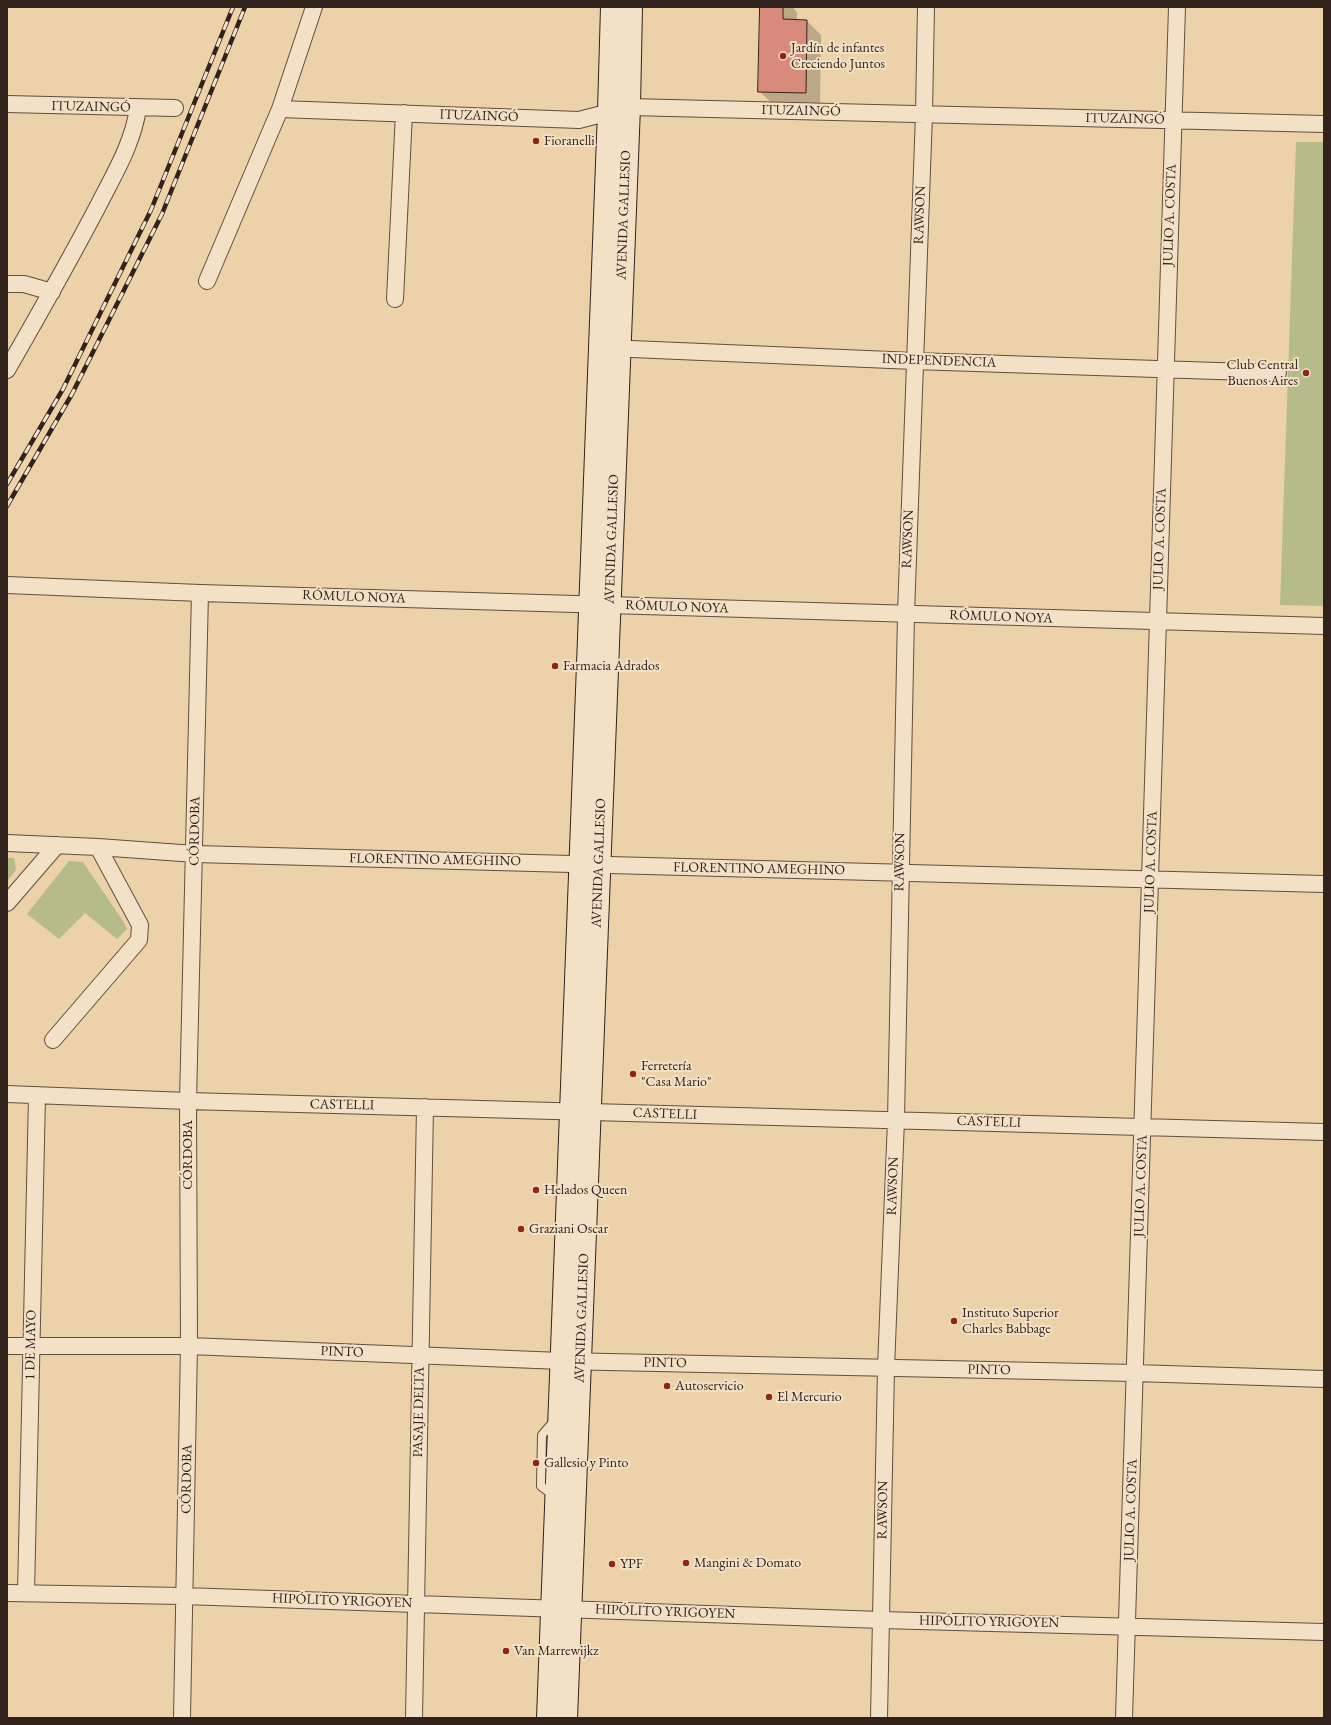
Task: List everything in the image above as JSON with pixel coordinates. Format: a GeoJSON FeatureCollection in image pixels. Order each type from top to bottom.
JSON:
{"type":"FeatureCollection","features":[{"type":"Feature","properties":{"kind":"main road","name":"AVENIDA GALLESIO"},"geometry":{"type":"LineString","coordinates":[[612,7],[619,109]]}},
{"type":"Feature","properties":{"kind":"main road","name":"AVENIDA GALLESIO"},"geometry":{"type":"LineString","coordinates":[[548,1718],[562,1609],[619,109],[631,7]]}},
{"type":"Feature","properties":{"kind":"main road","name":"AVENIDA GALLESIO"},"geometry":{"type":"LineString","coordinates":[[566,1718],[556,1498],[560,1414],[571,1362]]}},
{"type":"Feature","properties":{"kind":"street"},"geometry":{"type":"LineString","coordinates":[[206,281],[280,109],[314,7]]}},
{"type":"Feature","properties":{"kind":"street","name":"RAWSON"},"geometry":{"type":"LineString","coordinates":[[879,1718],[886,1368],[896,1120],[906,614],[924,114],[926,7]]}},
{"type":"Feature","properties":{"kind":"street","name":"JULIO A. COSTA"},"geometry":{"type":"LineString","coordinates":[[1124,1718],[1177,7]]}},
{"type":"Feature","properties":{"kind":"street","name":"ITUZAINGÓ"},"geometry":{"type":"LineString","coordinates":[[7,104],[138,108],[158,106],[175,108]]}},
{"type":"Feature","properties":{"kind":"street"},"geometry":{"type":"LineString","coordinates":[[7,370],[52,292],[127,149],[136,122],[138,108]]}},
{"type":"Feature","properties":{"kind":"street","name":"ITUZAINGÓ"},"geometry":{"type":"LineString","coordinates":[[280,109],[579,120],[619,109],[924,114],[1324,124]]}},
{"type":"Feature","properties":{"kind":"street"},"geometry":{"type":"LineString","coordinates":[[395,298],[404,113]]}},
{"type":"Feature","properties":{"kind":"street"},"geometry":{"type":"LineString","coordinates":[[7,284],[24,284],[52,292]]}},
{"type":"Feature","properties":{"kind":"street","name":"INDEPENDENCIA"},"geometry":{"type":"LineString","coordinates":[[609,348],[914,361],[1278,373]]}},
{"type":"Feature","properties":{"kind":"street","name":"RÓMULO NOYA"},"geometry":{"type":"LineString","coordinates":[[7,585],[200,593],[1324,626]]}},
{"type":"Feature","properties":{"kind":"street","name":"CÓRDOBA"},"geometry":{"type":"LineString","coordinates":[[182,1718],[189,1346],[188,1101],[200,593]]}},
{"type":"Feature","properties":{"kind":"street","name":"FLORENTINO AMEGHINO"},"geometry":{"type":"LineString","coordinates":[[7,843],[98,847],[195,854],[1324,884]]}},
{"type":"Feature","properties":{"kind":"street"},"geometry":{"type":"LineString","coordinates":[[7,903],[57,845]]}},
{"type":"Feature","properties":{"kind":"street"},"geometry":{"type":"LineString","coordinates":[[53,1040],[139,940],[140,925],[98,847]]}},
{"type":"Feature","properties":{"kind":"street","name":"CASTELLI"},"geometry":{"type":"LineString","coordinates":[[7,1094],[188,1101],[1324,1132]]}},
{"type":"Feature","properties":{"kind":"street","name":"1 DE MAYO"},"geometry":{"type":"LineString","coordinates":[[26,1593],[37,1096]]}},
{"type":"Feature","properties":{"kind":"street","name":"PASAJE DELTA"},"geometry":{"type":"LineString","coordinates":[[414,1718],[424,1107]]}},
{"type":"Feature","properties":{"kind":"street","name":"PINTO"},"geometry":{"type":"LineString","coordinates":[[7,1346],[189,1346],[571,1362],[1135,1373],[1324,1379]]}},
{"type":"Feature","properties":{"kind":"street","name":"HIPÓLITO YRIGOYEN"},"geometry":{"type":"LineString","coordinates":[[7,1592],[416,1603],[881,1620],[1324,1632]]}},
{"type":"Feature","properties":{"kind":"green space","name":"Club Central Buenos Aires"},"geometry":{"type":"Polygon","coordinates":[[[1296,142],[1324,142],[1324,606],[1280,605],[1296,142]]]}},
{"type":"Feature","properties":{"kind":"green space"},"geometry":{"type":"Polygon","coordinates":[[[7,858],[14,858],[16,870],[7,881],[7,858]]]}},
{"type":"Feature","properties":{"kind":"green space"},"geometry":{"type":"Polygon","coordinates":[[[69,861],[83,862],[123,921],[127,929],[117,939],[85,913],[59,939],[27,914],[69,861]]]}},
{"type":"Feature","properties":{"kind":"building","name":"Jardín de infantes Creciendo Juntos"},"geometry":{"type":"Polygon","coordinates":[[[760,7],[783,7],[783,19],[807,20],[806,93],[758,92],[760,7]]]}},
{"type":"Feature","properties":{"kind":"railway"},"geometry":{"type":"LineString","coordinates":[[7,484],[63,389],[151,210],[233,7]]}},
{"type":"Feature","properties":{"kind":"railway"},"geometry":{"type":"LineString","coordinates":[[7,506],[72,394],[162,214],[245,7]]}},
{"type":"Feature","properties":{"kind":"place","name":"Jardín de infantes Creciendo Juntos"},"geometry":{"type":"Point","coordinates":[783,56]}},
{"type":"Feature","properties":{"kind":"place","name":"Fioranelli"},"geometry":{"type":"Point","coordinates":[536,141]}},
{"type":"Feature","properties":{"kind":"place","name":"Club Central Buenos Aires"},"geometry":{"type":"Point","coordinates":[1306,373]}},
{"type":"Feature","properties":{"kind":"place","name":"Farmacia Adrados"},"geometry":{"type":"Point","coordinates":[555,666]}},
{"type":"Feature","properties":{"kind":"place","name":"Ferretería \"Casa Mario\""},"geometry":{"type":"Point","coordinates":[633,1074]}},
{"type":"Feature","properties":{"kind":"place","name":"Helados Queen"},"geometry":{"type":"Point","coordinates":[536,1190]}},
{"type":"Feature","properties":{"kind":"place","name":"Graziani Oscar"},"geometry":{"type":"Point","coordinates":[521,1229]}},
{"type":"Feature","properties":{"kind":"place","name":"Instituto Superior Charles Babbage"},"geometry":{"type":"Point","coordinates":[954,1321]}},
{"type":"Feature","properties":{"kind":"place","name":"Autoservicio"},"geometry":{"type":"Point","coordinates":[667,1386]}},
{"type":"Feature","properties":{"kind":"place","name":"El Mercurio"},"geometry":{"type":"Point","coordinates":[769,1397]}},
{"type":"Feature","properties":{"kind":"place","name":"Gallesio y Pinto"},"geometry":{"type":"Point","coordinates":[536,1463]}},
{"type":"Feature","properties":{"kind":"place","name":"Mangini & Domato"},"geometry":{"type":"Point","coordinates":[686,1563]}},
{"type":"Feature","properties":{"kind":"place","name":"YPF"},"geometry":{"type":"Point","coordinates":[612,1564]}},
{"type":"Feature","properties":{"kind":"place","name":"Van Marrewijkz"},"geometry":{"type":"Point","coordinates":[506,1651]}}]}
